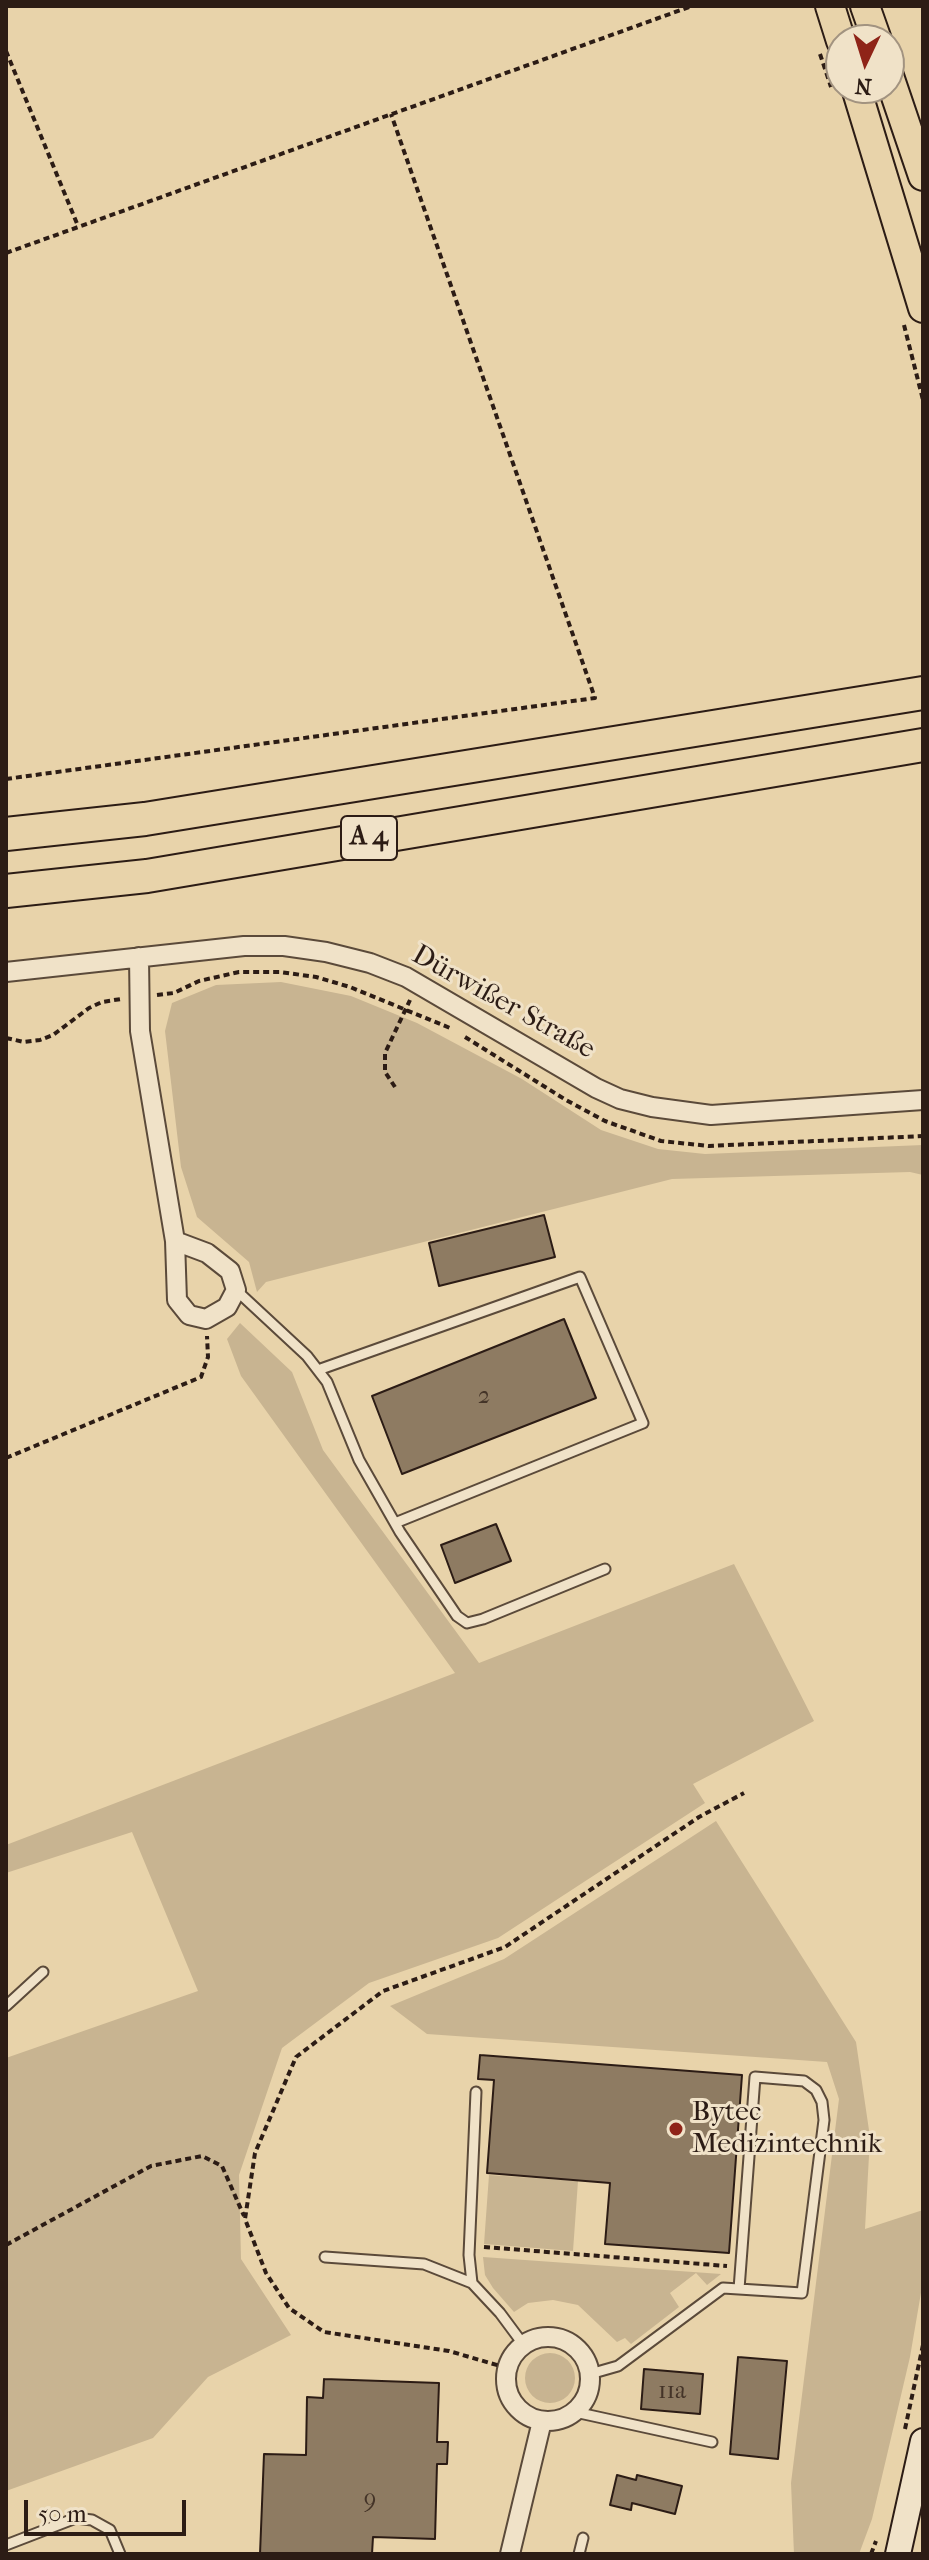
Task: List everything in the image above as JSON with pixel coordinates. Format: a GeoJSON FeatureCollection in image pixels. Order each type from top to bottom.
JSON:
{"type":"FeatureCollection","features":[{"type":"Feature","properties":{"kind":"highway","name":"A 4"},"geometry":{"type":"LineString","coordinates":[[6,834],[145,819],[923,693]]}},
{"type":"Feature","properties":{"kind":"highway","name":"A 4"},"geometry":{"type":"LineString","coordinates":[[6,891],[147,876],[923,745]]}},
{"type":"Feature","properties":{"kind":"main road"},"geometry":{"type":"LineString","coordinates":[[861,104],[923,308]]}},
{"type":"Feature","properties":{"kind":"main road"},"geometry":{"type":"LineString","coordinates":[[899,104],[923,176]]}},
{"type":"Feature","properties":{"kind":"main road"},"geometry":{"type":"LineString","coordinates":[[898,2554],[923,2441]]}},
{"type":"Feature","properties":{"kind":"street","name":"Dürwißer Straße"},"geometry":{"type":"LineString","coordinates":[[6,972],[244,946],[284,946],[370,963],[418,983],[596,1088],[620,1099],[652,1107],[711,1115],[923,1100]]}},
{"type":"Feature","properties":{"kind":"street"},"geometry":{"type":"LineString","coordinates":[[139,957],[140,1031],[175,1241],[177,1300],[189,1315],[206,1319],[227,1307],[236,1290],[230,1271],[207,1253],[175,1241]]}},
{"type":"Feature","properties":{"kind":"street"},"geometry":{"type":"LineString","coordinates":[[536,2338],[565,2340],[586,2359],[590,2388],[575,2412],[565,2418],[542,2421],[517,2408],[509,2396],[507,2368],[523,2344],[536,2338]]}},
{"type":"Feature","properties":{"kind":"street"},"geometry":{"type":"LineString","coordinates":[[510,2554],[542,2421]]}},
{"type":"Feature","properties":{"kind":"lane"},"geometry":{"type":"LineString","coordinates":[[318,1370],[580,1277],[643,1423],[395,1523]]}},
{"type":"Feature","properties":{"kind":"lane"},"geometry":{"type":"LineString","coordinates":[[236,1290],[307,1356],[327,1382],[359,1460],[395,1523],[457,1616],[467,1623],[483,1619],[605,1569]]}},
{"type":"Feature","properties":{"kind":"lane"},"geometry":{"type":"LineString","coordinates":[[6,2006],[43,1972]]}},
{"type":"Feature","properties":{"kind":"lane"},"geometry":{"type":"LineString","coordinates":[[590,2374],[618,2366],[723,2288],[802,2293],[824,2120],[822,2102],[816,2090],[804,2081],[755,2077],[739,2289]]}},
{"type":"Feature","properties":{"kind":"lane"},"geometry":{"type":"LineString","coordinates":[[472,2283],[470,2246],[476,2092]]}},
{"type":"Feature","properties":{"kind":"lane"},"geometry":{"type":"LineString","coordinates":[[325,2257],[424,2264],[472,2283],[523,2344]]}},
{"type":"Feature","properties":{"kind":"lane"},"geometry":{"type":"LineString","coordinates":[[575,2412],[712,2442]]}},
{"type":"Feature","properties":{"kind":"lane"},"geometry":{"type":"LineString","coordinates":[[6,2545],[76,2518],[92,2520],[110,2530],[120,2554]]}},
{"type":"Feature","properties":{"kind":"lane"},"geometry":{"type":"LineString","coordinates":[[579,2554],[583,2538]]}},
{"type":"Feature","properties":{"kind":"path"},"geometry":{"type":"LineString","coordinates":[[6,253],[692,6]]}},
{"type":"Feature","properties":{"kind":"path"},"geometry":{"type":"LineString","coordinates":[[6,51],[78,226]]}},
{"type":"Feature","properties":{"kind":"path"},"geometry":{"type":"LineString","coordinates":[[6,779],[595,698],[391,114]]}},
{"type":"Feature","properties":{"kind":"path"},"geometry":{"type":"LineString","coordinates":[[6,1038],[24,1042],[40,1040],[53,1035],[73,1018],[102,1002],[174,993],[199,981],[239,972],[280,972],[328,980],[422,1016]]}},
{"type":"Feature","properties":{"kind":"path"},"geometry":{"type":"LineString","coordinates":[[395,1087],[385,1072],[385,1053],[418,983]]}},
{"type":"Feature","properties":{"kind":"path"},"geometry":{"type":"LineString","coordinates":[[6,1458],[201,1377],[208,1357],[206,1319]]}},
{"type":"Feature","properties":{"kind":"path"},"geometry":{"type":"LineString","coordinates":[[245,2219],[255,2153],[296,2057],[383,1991],[505,1947],[699,1817],[744,1793]]}},
{"type":"Feature","properties":{"kind":"path"},"geometry":{"type":"LineString","coordinates":[[6,2245],[151,2166],[202,2156],[222,2166],[266,2273],[289,2308],[324,2332],[449,2351],[507,2368]]}},
{"type":"Feature","properties":{"kind":"path"},"geometry":{"type":"LineString","coordinates":[[470,2246],[741,2267]]}},
{"type":"Feature","properties":{"kind":"shaded area"},"geometry":{"type":"Polygon","coordinates":[[[281,982],[351,996],[417,1023],[522,1079],[601,1130],[658,1149],[705,1154],[923,1145],[923,1175],[910,1172],[672,1179],[266,1282],[257,1292],[249,1262],[197,1217],[181,1167],[165,1031],[172,1003],[216,985],[281,982]]]}},
{"type":"Feature","properties":{"kind":"shaded area"},"geometry":{"type":"Polygon","coordinates":[[[240,1323],[292,1372],[323,1450],[479,1663],[734,1564],[814,1721],[693,1784],[705,1803],[498,1938],[369,1983],[282,2048],[239,2175],[241,2259],[291,2335],[208,2377],[153,2438],[6,2491],[6,2058],[198,1991],[132,1832],[6,1873],[6,1845],[455,1673],[241,1376],[227,1339],[240,1323]]]}},
{"type":"Feature","properties":{"kind":"shaded area"},"geometry":{"type":"Polygon","coordinates":[[[716,1821],[856,2042],[870,2137],[865,2229],[923,2210],[923,2281],[910,2357],[872,2519],[859,2554],[794,2554],[791,2483],[839,2099],[827,2062],[427,2034],[390,2006],[504,1959],[716,1821]]]}},
{"type":"Feature","properties":{"kind":"shaded area"},"geometry":{"type":"Polygon","coordinates":[[[489,2175],[578,2181],[573,2251],[484,2244],[489,2175]]]}},
{"type":"Feature","properties":{"kind":"shaded area"},"geometry":{"type":"Polygon","coordinates":[[[483,2257],[721,2274],[707,2285],[696,2273],[670,2293],[679,2307],[631,2344],[625,2338],[617,2342],[578,2305],[553,2300],[528,2303],[514,2312],[485,2275],[483,2257]]]}},
{"type":"Feature","properties":{"kind":"shaded area"},"geometry":{"type":"Polygon","coordinates":[[[550,2353],[568,2360],[575,2378],[568,2396],[550,2403],[532,2396],[525,2378],[532,2360],[550,2353]]]}},
{"type":"Feature","properties":{"kind":"building"},"geometry":{"type":"Polygon","coordinates":[[[544,1215],[555,1257],[439,1286],[429,1243],[544,1215]]]}},
{"type":"Feature","properties":{"kind":"building"},"geometry":{"type":"Polygon","coordinates":[[[564,1319],[596,1398],[402,1474],[372,1396],[564,1319]]]}},
{"type":"Feature","properties":{"kind":"building"},"geometry":{"type":"Polygon","coordinates":[[[496,1524],[511,1561],[455,1583],[441,1545],[496,1524]]]}},
{"type":"Feature","properties":{"kind":"building"},"geometry":{"type":"Polygon","coordinates":[[[480,2055],[742,2075],[729,2253],[605,2244],[610,2183],[487,2173],[494,2080],[478,2079],[480,2055]]]}},
{"type":"Feature","properties":{"kind":"building"},"geometry":{"type":"Polygon","coordinates":[[[738,2357],[787,2361],[778,2459],[730,2454],[738,2357]]]}},
{"type":"Feature","properties":{"kind":"building"},"geometry":{"type":"Polygon","coordinates":[[[644,2369],[703,2374],[700,2414],[641,2409],[644,2369]]]}},
{"type":"Feature","properties":{"kind":"building"},"geometry":{"type":"Polygon","coordinates":[[[324,2379],[439,2383],[437,2442],[448,2442],[447,2464],[437,2464],[435,2539],[373,2537],[372,2554],[260,2554],[264,2454],[306,2455],[307,2397],[323,2398],[324,2379]]]}},
{"type":"Feature","properties":{"kind":"building"},"geometry":{"type":"Polygon","coordinates":[[[617,2475],[636,2480],[637,2475],[682,2486],[675,2514],[632,2503],[631,2510],[610,2505],[617,2475]]]}},
{"type":"Feature","properties":{"kind":"place","name":"Bytec Medizintechnik"},"geometry":{"type":"Point","coordinates":[676,2129]}}]}
